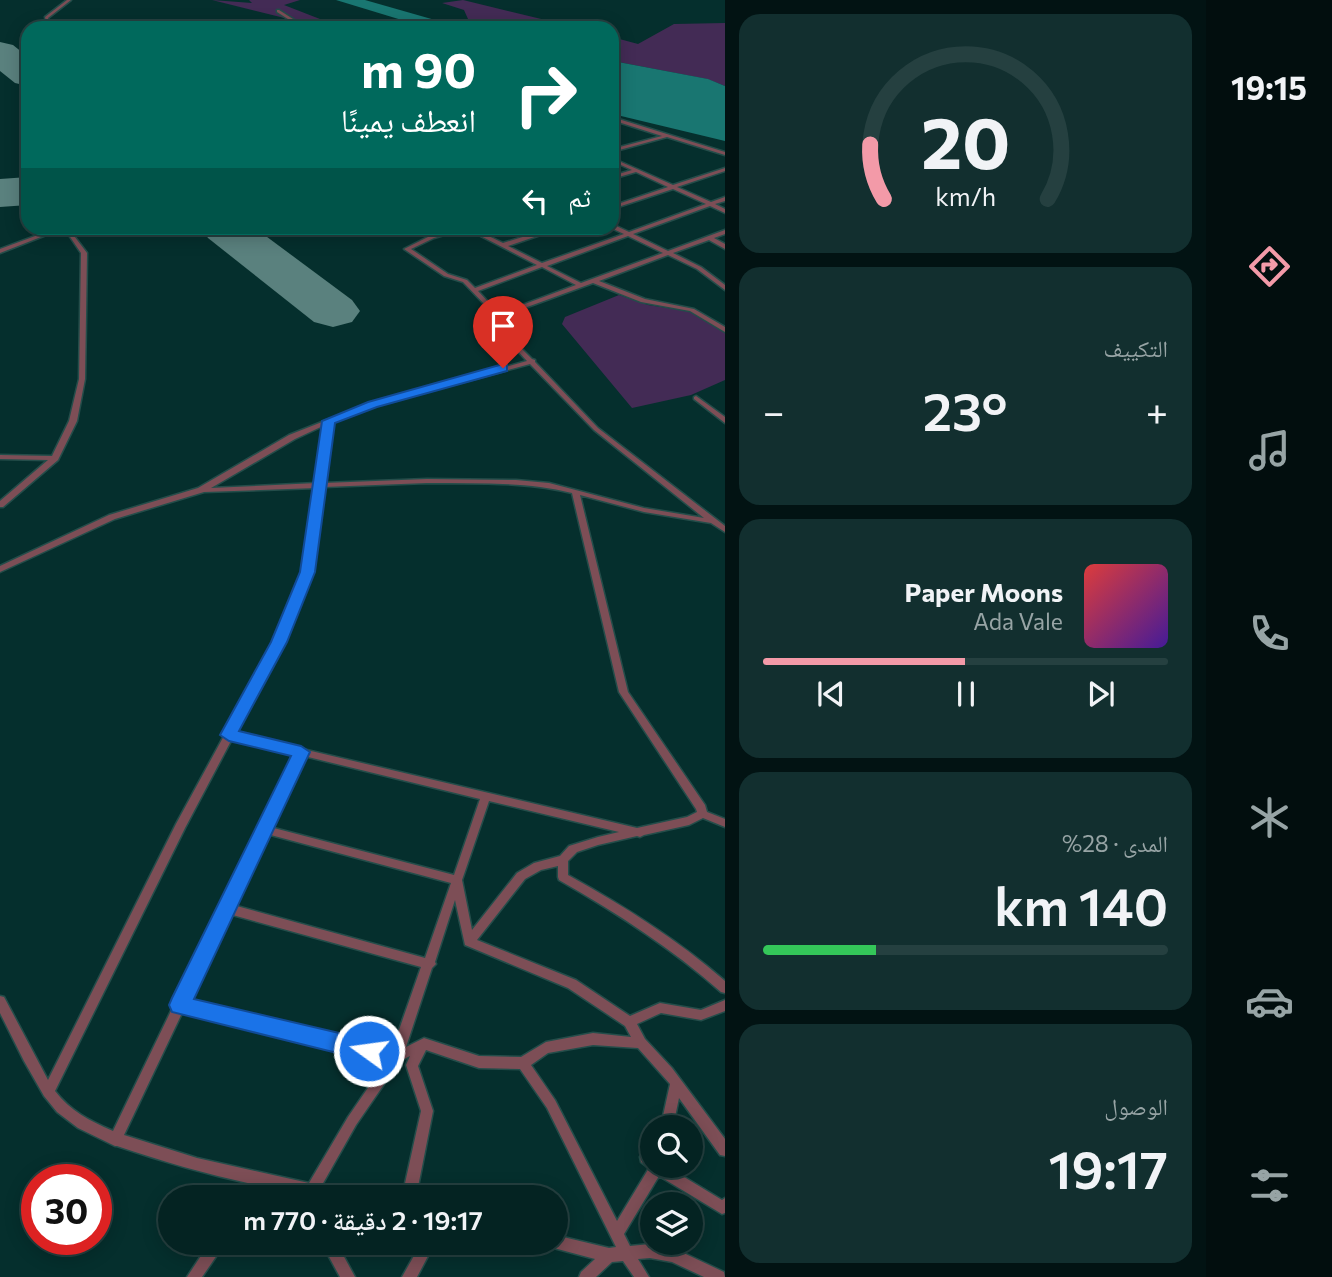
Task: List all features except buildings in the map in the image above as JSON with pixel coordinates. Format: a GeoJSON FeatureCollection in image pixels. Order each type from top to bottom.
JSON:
{"type":"FeatureCollection","features":[{"type":"Feature","properties":{"kind":"street"},"geometry":{"type":"LineString","coordinates":[[47,21],[46,18],[69,0]]}},
{"type":"Feature","properties":{"kind":"street"},"geometry":{"type":"LineString","coordinates":[[278,11],[294,21]]}},
{"type":"Feature","properties":{"kind":"street"},"geometry":{"type":"LineString","coordinates":[[619,120],[725,154]]}},
{"type":"Feature","properties":{"kind":"street"},"geometry":{"type":"LineString","coordinates":[[619,148],[671,135]]}},
{"type":"Feature","properties":{"kind":"street"},"geometry":{"type":"LineString","coordinates":[[619,162],[670,188],[725,211]]}},
{"type":"Feature","properties":{"kind":"street"},"geometry":{"type":"LineString","coordinates":[[619,206],[725,169]]}},
{"type":"Feature","properties":{"kind":"street"},"geometry":{"type":"LineString","coordinates":[[619,176],[637,170]]}},
{"type":"Feature","properties":{"kind":"street"},"geometry":{"type":"LineString","coordinates":[[474,290],[725,198]]}},
{"type":"Feature","properties":{"kind":"street"},"geometry":{"type":"LineString","coordinates":[[619,200],[626,203]]}},
{"type":"Feature","properties":{"kind":"street"},"geometry":{"type":"LineString","coordinates":[[619,229],[699,268],[725,288]]}},
{"type":"Feature","properties":{"kind":"street"},"geometry":{"type":"LineString","coordinates":[[495,317],[725,232]]}},
{"type":"Feature","properties":{"kind":"street"},"geometry":{"type":"LineString","coordinates":[[0,251],[45,235]]}},
{"type":"Feature","properties":{"kind":"street"},"geometry":{"type":"LineString","coordinates":[[0,505],[55,458],[74,421],[82,379],[84,253],[70,235]]}},
{"type":"Feature","properties":{"kind":"street"},"geometry":{"type":"LineString","coordinates":[[428,235],[432,237]]}},
{"type":"Feature","properties":{"kind":"street"},"geometry":{"type":"LineString","coordinates":[[439,235],[407,249],[439,271],[458,277],[474,290],[490,307],[515,345],[596,429],[725,530]]}},
{"type":"Feature","properties":{"kind":"street"},"geometry":{"type":"LineString","coordinates":[[482,235],[582,286]]}},
{"type":"Feature","properties":{"kind":"street"},"geometry":{"type":"LineString","coordinates":[[503,246],[535,235]]}},
{"type":"Feature","properties":{"kind":"street"},"geometry":{"type":"LineString","coordinates":[[709,237],[725,247]]}},
{"type":"Feature","properties":{"kind":"street"},"geometry":{"type":"LineString","coordinates":[[594,281],[642,301],[692,310],[725,330]]}},
{"type":"Feature","properties":{"kind":"street"},"geometry":{"type":"LineString","coordinates":[[0,569],[111,517],[201,490],[292,437],[329,421],[373,405],[533,361]]}},
{"type":"Feature","properties":{"kind":"street"},"geometry":{"type":"LineString","coordinates":[[696,398],[725,421]]}},
{"type":"Feature","properties":{"kind":"street"},"geometry":{"type":"LineString","coordinates":[[48,1092],[279,642],[308,572],[329,421]]}},
{"type":"Feature","properties":{"kind":"street"},"geometry":{"type":"LineString","coordinates":[[0,457],[55,458]]}},
{"type":"Feature","properties":{"kind":"street"},"geometry":{"type":"LineString","coordinates":[[201,490],[516,482],[575,492],[644,510],[711,521]]}},
{"type":"Feature","properties":{"kind":"street"},"geometry":{"type":"LineString","coordinates":[[575,492],[624,692],[701,808],[702,814]]}},
{"type":"Feature","properties":{"kind":"street"},"geometry":{"type":"LineString","coordinates":[[229,735],[640,833]]}},
{"type":"Feature","properties":{"kind":"street"},"geometry":{"type":"LineString","coordinates":[[115,1140],[301,752]]}},
{"type":"Feature","properties":{"kind":"street"},"geometry":{"type":"LineString","coordinates":[[318,1185],[352,1121],[396,1057],[486,796]]}},
{"type":"Feature","properties":{"kind":"street"},"geometry":{"type":"LineString","coordinates":[[469,942],[521,876],[538,866],[563,860],[573,849],[689,821],[702,814],[725,823]]}},
{"type":"Feature","properties":{"kind":"street"},"geometry":{"type":"LineString","coordinates":[[264,829],[457,880]]}},
{"type":"Feature","properties":{"kind":"street"},"geometry":{"type":"LineString","coordinates":[[563,860],[563,877],[639,919],[687,954],[725,988]]}},
{"type":"Feature","properties":{"kind":"street"},"geometry":{"type":"LineString","coordinates":[[457,880],[469,942]]}},
{"type":"Feature","properties":{"kind":"street"},"geometry":{"type":"LineString","coordinates":[[226,908],[430,964]]}},
{"type":"Feature","properties":{"kind":"street"},"geometry":{"type":"LineString","coordinates":[[469,942],[572,984],[629,1023],[641,1043],[676,1084],[725,1150]]}},
{"type":"Feature","properties":{"kind":"street"},"geometry":{"type":"LineString","coordinates":[[0,1001],[48,1092],[61,1109],[81,1126],[115,1140],[281,1185]]}},
{"type":"Feature","properties":{"kind":"street"},"geometry":{"type":"LineString","coordinates":[[629,1023],[660,1008],[701,1015],[725,1004]]}},
{"type":"Feature","properties":{"kind":"street"},"geometry":{"type":"LineString","coordinates":[[180,1005],[396,1057],[424,1044],[479,1062],[523,1063],[546,1048],[593,1039],[641,1043]]}},
{"type":"Feature","properties":{"kind":"street"},"geometry":{"type":"LineString","coordinates":[[411,1185],[427,1111],[412,1065],[424,1044]]}},
{"type":"Feature","properties":{"kind":"street"},"geometry":{"type":"LineString","coordinates":[[523,1063],[551,1104],[627,1255],[642,1277]]}},
{"type":"Feature","properties":{"kind":"street"},"geometry":{"type":"LineString","coordinates":[[669,1115],[676,1084]]}},
{"type":"Feature","properties":{"kind":"street"},"geometry":{"type":"LineString","coordinates":[[617,1233],[648,1178]]}},
{"type":"Feature","properties":{"kind":"street"},"geometry":{"type":"LineString","coordinates":[[676,1178],[722,1207],[725,1205]]}},
{"type":"Feature","properties":{"kind":"street"},"geometry":{"type":"LineString","coordinates":[[259,1185],[263,1180]]}},
{"type":"Feature","properties":{"kind":"street"},"geometry":{"type":"LineString","coordinates":[[568,1245],[609,1255],[650,1251],[673,1255],[719,1277]]}},
{"type":"Feature","properties":{"kind":"street"},"geometry":{"type":"LineString","coordinates":[[194,1277],[210,1255]]}},
{"type":"Feature","properties":{"kind":"street"},"geometry":{"type":"LineString","coordinates":[[335,1255],[348,1277]]}},
{"type":"Feature","properties":{"kind":"street"},"geometry":{"type":"LineString","coordinates":[[409,1277],[421,1255]]}},
{"type":"Feature","properties":{"kind":"street"},"geometry":{"type":"LineString","coordinates":[[586,1277],[609,1255]]}},
{"type":"Feature","properties":{"kind":"shaded area"},"geometry":{"type":"Polygon","coordinates":[[[212,0],[252,3],[249,0],[300,0],[284,5],[325,21],[297,21],[212,0]]]}},
{"type":"Feature","properties":{"kind":"shaded area"},"geometry":{"type":"Polygon","coordinates":[[[463,0],[549,21],[464,21],[468,19],[464,10],[442,3],[463,0]]]}},
{"type":"Feature","properties":{"kind":"shaded area"},"geometry":{"type":"Polygon","coordinates":[[[725,23],[725,86],[707,79],[619,62],[619,39],[638,44],[674,24],[725,23]]]}},
{"type":"Feature","properties":{"kind":"shaded area"},"geometry":{"type":"Polygon","coordinates":[[[619,295],[648,305],[694,312],[725,332],[725,380],[691,395],[632,408],[562,324],[565,317],[619,295]]]}},
{"type":"Feature","properties":{"kind":"water"},"geometry":{"type":"Polygon","coordinates":[[[336,0],[365,0],[438,21],[405,21],[336,0]]]}},
{"type":"Feature","properties":{"kind":"water"},"geometry":{"type":"Polygon","coordinates":[[[619,62],[708,79],[725,86],[725,141],[621,116],[619,62]]]}},
{"type":"Feature","properties":{"kind":"runway"},"geometry":{"type":"LineString","coordinates":[[0,53],[21,70]]}},
{"type":"Feature","properties":{"kind":"runway"},"geometry":{"type":"LineString","coordinates":[[0,193],[21,192]]}},
{"type":"Feature","properties":{"kind":"runway"},"geometry":{"type":"LineString","coordinates":[[234,235],[333,311]]}},
{"type":"Feature","properties":{"kind":"route"},"geometry":{"type":"LineString","coordinates":[[369,1051],[180,1005],[301,752],[229,735],[279,642],[308,572],[329,421],[373,405],[503,368]]}}]}
